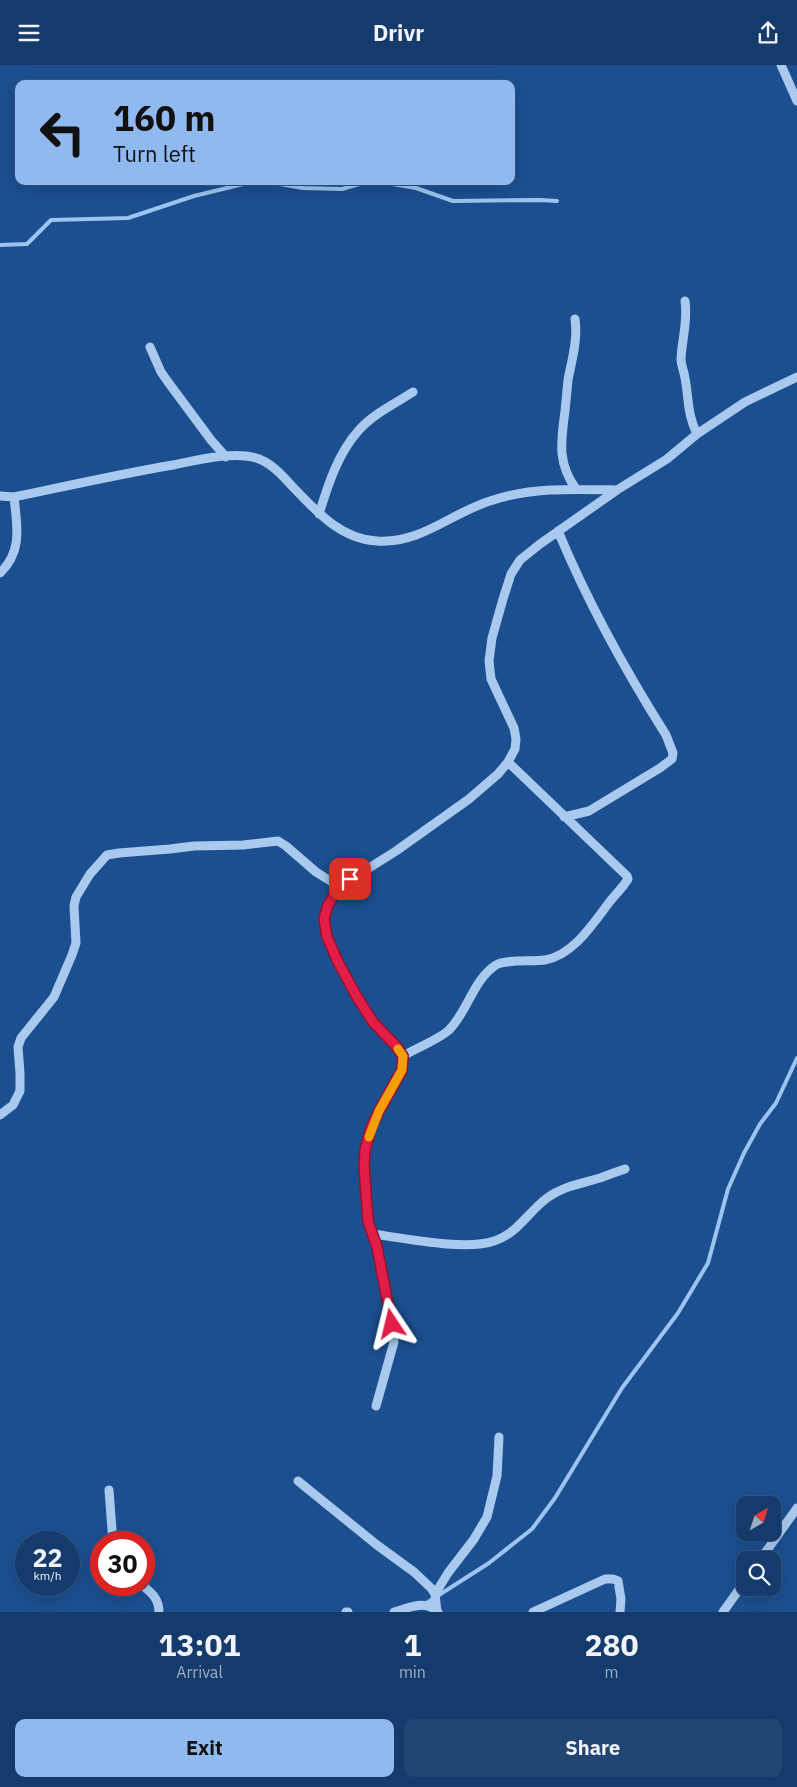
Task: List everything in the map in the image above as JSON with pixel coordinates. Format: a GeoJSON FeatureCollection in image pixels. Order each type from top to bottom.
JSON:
{"type":"FeatureCollection","features":[{"type":"Feature","properties":{"kind":"street"},"geometry":{"type":"LineString","coordinates":[[781,65],[797,101]]}},
{"type":"Feature","properties":{"kind":"street"},"geometry":{"type":"LineString","coordinates":[[685,301],[686,320],[681,358],[689,414],[698,435]]}},
{"type":"Feature","properties":{"kind":"street"},"geometry":{"type":"LineString","coordinates":[[575,319],[577,331],[568,381],[561,441],[565,471],[576,489]]}},
{"type":"Feature","properties":{"kind":"street"},"geometry":{"type":"LineString","coordinates":[[150,347],[164,377],[226,457]]}},
{"type":"Feature","properties":{"kind":"street"},"geometry":{"type":"LineString","coordinates":[[376,1406],[394,1342],[389,1307],[373,1233],[368,1221],[364,1166],[365,1150],[371,1128],[402,1070],[403,1056],[373,1022],[338,962],[327,937],[324,919],[328,905],[343,885],[469,799],[508,762],[515,749],[516,739],[514,729],[491,679],[488,661],[492,638],[511,573],[520,560],[558,531],[617,490],[667,459],[745,402],[797,377]]}},
{"type":"Feature","properties":{"kind":"street"},"geometry":{"type":"LineString","coordinates":[[319,514],[337,465],[351,440],[360,429],[413,392]]}},
{"type":"Feature","properties":{"kind":"street"},"geometry":{"type":"LineString","coordinates":[[0,496],[14,497],[149,469],[226,457],[246,456],[260,459],[273,467],[319,514],[339,529],[356,537],[378,541],[417,536],[489,501],[525,492],[576,489],[617,490]]}},
{"type":"Feature","properties":{"kind":"street"},"geometry":{"type":"LineString","coordinates":[[0,573],[12,557],[18,539],[14,497]]}},
{"type":"Feature","properties":{"kind":"street"},"geometry":{"type":"LineString","coordinates":[[558,531],[596,616],[666,735],[673,753],[672,759],[660,768],[596,808],[583,814],[564,817]]}},
{"type":"Feature","properties":{"kind":"street"},"geometry":{"type":"LineString","coordinates":[[403,1056],[450,1029],[483,978],[498,964],[510,961],[528,962],[547,959],[560,955],[569,949],[591,927],[628,879],[508,762]]}},
{"type":"Feature","properties":{"kind":"street"},"geometry":{"type":"LineString","coordinates":[[0,1115],[18,1099],[20,1073],[18,1047],[21,1038],[54,997],[72,955],[76,943],[74,906],[76,897],[90,874],[107,855],[194,846],[243,845],[278,841],[286,845],[316,872],[332,882],[343,885]]}},
{"type":"Feature","properties":{"kind":"street"},"geometry":{"type":"LineString","coordinates":[[373,1233],[450,1243],[478,1245],[493,1242],[510,1233],[546,1199],[561,1189],[599,1179],[625,1169]]}},
{"type":"Feature","properties":{"kind":"street"},"geometry":{"type":"LineString","coordinates":[[435,1594],[488,1517],[497,1476],[499,1437]]}},
{"type":"Feature","properties":{"kind":"street"},"geometry":{"type":"LineString","coordinates":[[298,1481],[377,1545],[414,1572],[435,1594],[438,1612]]}},
{"type":"Feature","properties":{"kind":"street"},"geometry":{"type":"LineString","coordinates":[[109,1490],[111,1531]]}},
{"type":"Feature","properties":{"kind":"street"},"geometry":{"type":"LineString","coordinates":[[766,1551],[797,1508]]}},
{"type":"Feature","properties":{"kind":"street"},"geometry":{"type":"LineString","coordinates":[[533,1612],[606,1579],[613,1579],[618,1581],[621,1599],[620,1612]]}},
{"type":"Feature","properties":{"kind":"street"},"geometry":{"type":"LineString","coordinates":[[723,1612],[736,1594]]}},
{"type":"Feature","properties":{"kind":"street"},"geometry":{"type":"LineString","coordinates":[[155,1596],[159,1603],[159,1612]]}},
{"type":"Feature","properties":{"kind":"street"},"geometry":{"type":"LineString","coordinates":[[394,1612],[420,1605],[433,1607],[438,1612]]}},
{"type":"Feature","properties":{"kind":"waterway"},"geometry":{"type":"LineString","coordinates":[[0,245],[27,244],[51,220],[128,218],[194,196],[239,185]]}},
{"type":"Feature","properties":{"kind":"waterway"},"geometry":{"type":"LineString","coordinates":[[285,185],[303,188],[342,189],[356,185]]}},
{"type":"Feature","properties":{"kind":"waterway"},"geometry":{"type":"LineString","coordinates":[[398,185],[416,188],[453,201],[557,201]]}},
{"type":"Feature","properties":{"kind":"waterway"},"geometry":{"type":"LineString","coordinates":[[425,1604],[489,1563],[532,1529],[555,1498],[622,1388],[678,1313],[708,1263],[728,1189],[744,1153],[760,1124],[776,1103],[797,1058]]}},
{"type":"Feature","properties":{"kind":"slow traffic"},"geometry":{"type":"LineString","coordinates":[[369,1137],[379,1111],[402,1070],[403,1056],[398,1049]]}},
{"type":"Feature","properties":{"kind":"route"},"geometry":{"type":"LineString","coordinates":[[350,879],[336,892],[328,905],[324,919],[327,937],[357,997],[373,1022],[403,1056],[402,1070],[371,1128],[365,1150],[364,1166],[368,1221],[377,1247],[392,1324]]}}]}
